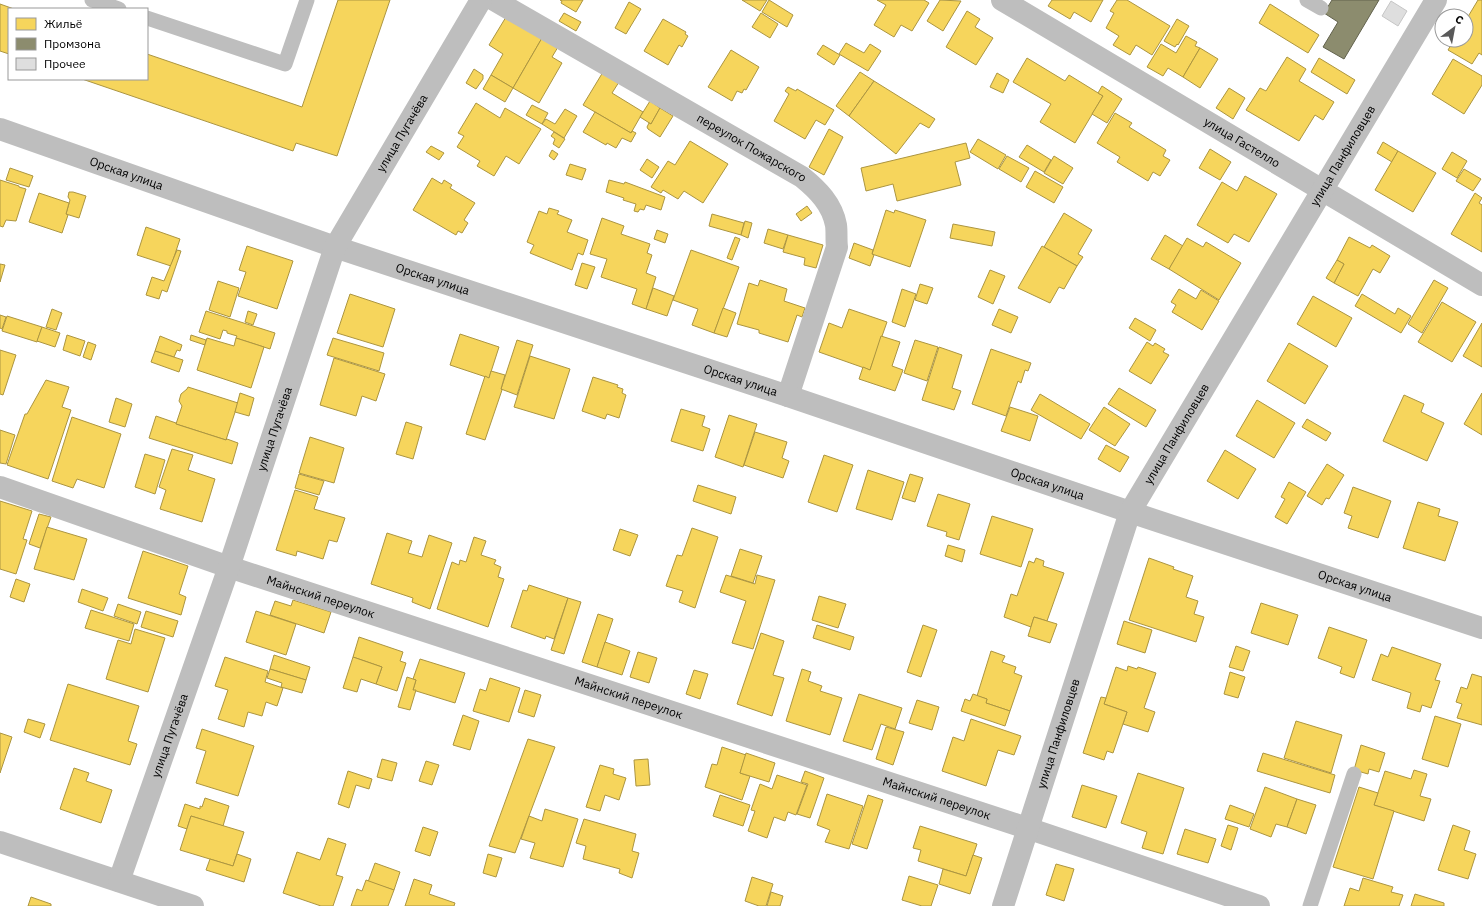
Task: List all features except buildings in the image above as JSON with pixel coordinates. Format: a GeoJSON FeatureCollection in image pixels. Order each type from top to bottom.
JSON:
{"type":"FeatureCollection","features":[{"type":"Feature","properties":{"kind":"street","name":"улица Пугачёва"},"geometry":{"type":"LineString","coordinates":[[119,881],[229,567],[335,247],[481,0]]}},
{"type":"Feature","properties":{"kind":"street","name":"переулок Пожарского"},"geometry":{"type":"LineString","coordinates":[[494,0],[802,177],[817,189],[826,201],[836,224],[836,247],[788,396]]}},
{"type":"Feature","properties":{"kind":"street","name":"улица Гастелло"},"geometry":{"type":"LineString","coordinates":[[1002,0],[1482,285]]}},
{"type":"Feature","properties":{"kind":"street","name":"улица Панфиловцев"},"geometry":{"type":"LineString","coordinates":[[1002,906],[1130,512],[1436,0]]}},
{"type":"Feature","properties":{"kind":"street","name":"Орская улица"},"geometry":{"type":"LineString","coordinates":[[0,129],[335,247],[788,396],[1130,512],[1482,628]]}},
{"type":"Feature","properties":{"kind":"street","name":"Майнский переулок"},"geometry":{"type":"LineString","coordinates":[[0,488],[229,567],[1027,828],[1259,906]]}},
{"type":"Feature","properties":{"kind":"street"},"geometry":{"type":"LineString","coordinates":[[0,842],[193,906]]}},
{"type":"Feature","properties":{"kind":"lane"},"geometry":{"type":"LineString","coordinates":[[92,0],[116,8]]}},
{"type":"Feature","properties":{"kind":"lane"},"geometry":{"type":"LineString","coordinates":[[148,18],[285,64],[307,0]]}},
{"type":"Feature","properties":{"kind":"lane"},"geometry":{"type":"LineString","coordinates":[[1307,0],[1321,8]]}},
{"type":"Feature","properties":{"kind":"lane"},"geometry":{"type":"LineString","coordinates":[[1310,906],[1354,774]]}}]}
